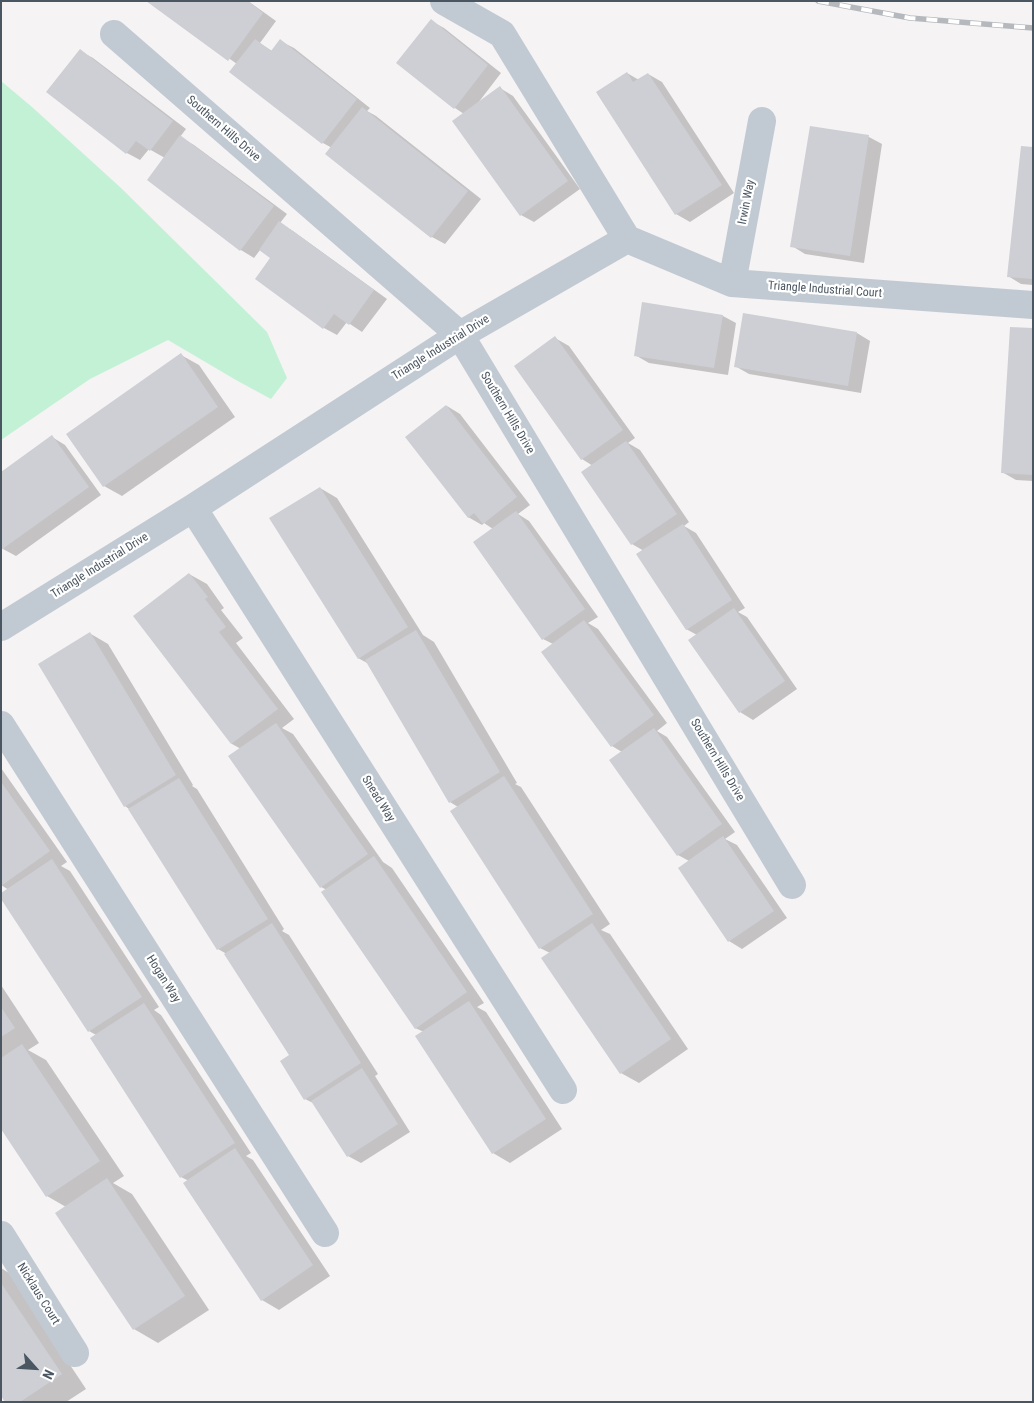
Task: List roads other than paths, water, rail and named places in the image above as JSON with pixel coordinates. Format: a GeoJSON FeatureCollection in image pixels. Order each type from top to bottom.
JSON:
{"type":"FeatureCollection","features":[{"type":"Feature","properties":{"kind":"street"},"geometry":{"type":"LineString","coordinates":[[444,1],[502,34],[626,239]]}},
{"type":"Feature","properties":{"kind":"street","name":"Southern Hills Drive"},"geometry":{"type":"LineString","coordinates":[[114,34],[460,335],[792,885]]}},
{"type":"Feature","properties":{"kind":"street","name":"Irwin Way"},"geometry":{"type":"LineString","coordinates":[[732,283],[762,121]]}},
{"type":"Feature","properties":{"kind":"street","name":"Triangle Industrial Court"},"geometry":{"type":"LineString","coordinates":[[626,239],[732,283],[1033,305]]}},
{"type":"Feature","properties":{"kind":"street","name":"Triangle Industrial Drive"},"geometry":{"type":"LineString","coordinates":[[1,627],[193,508],[460,335],[626,239]]}},
{"type":"Feature","properties":{"kind":"street","name":"Snead Way"},"geometry":{"type":"LineString","coordinates":[[193,508],[563,1090]]}},
{"type":"Feature","properties":{"kind":"street","name":"Hogan Way"},"geometry":{"type":"LineString","coordinates":[[1,725],[325,1233]]}},
{"type":"Feature","properties":{"kind":"street","name":"Nicklaus Court"},"geometry":{"type":"LineString","coordinates":[[1,1235],[75,1353]]}},
{"type":"Feature","properties":{"kind":"railway"},"geometry":{"type":"LineString","coordinates":[[818,1],[910,18],[1033,28]]}}]}
